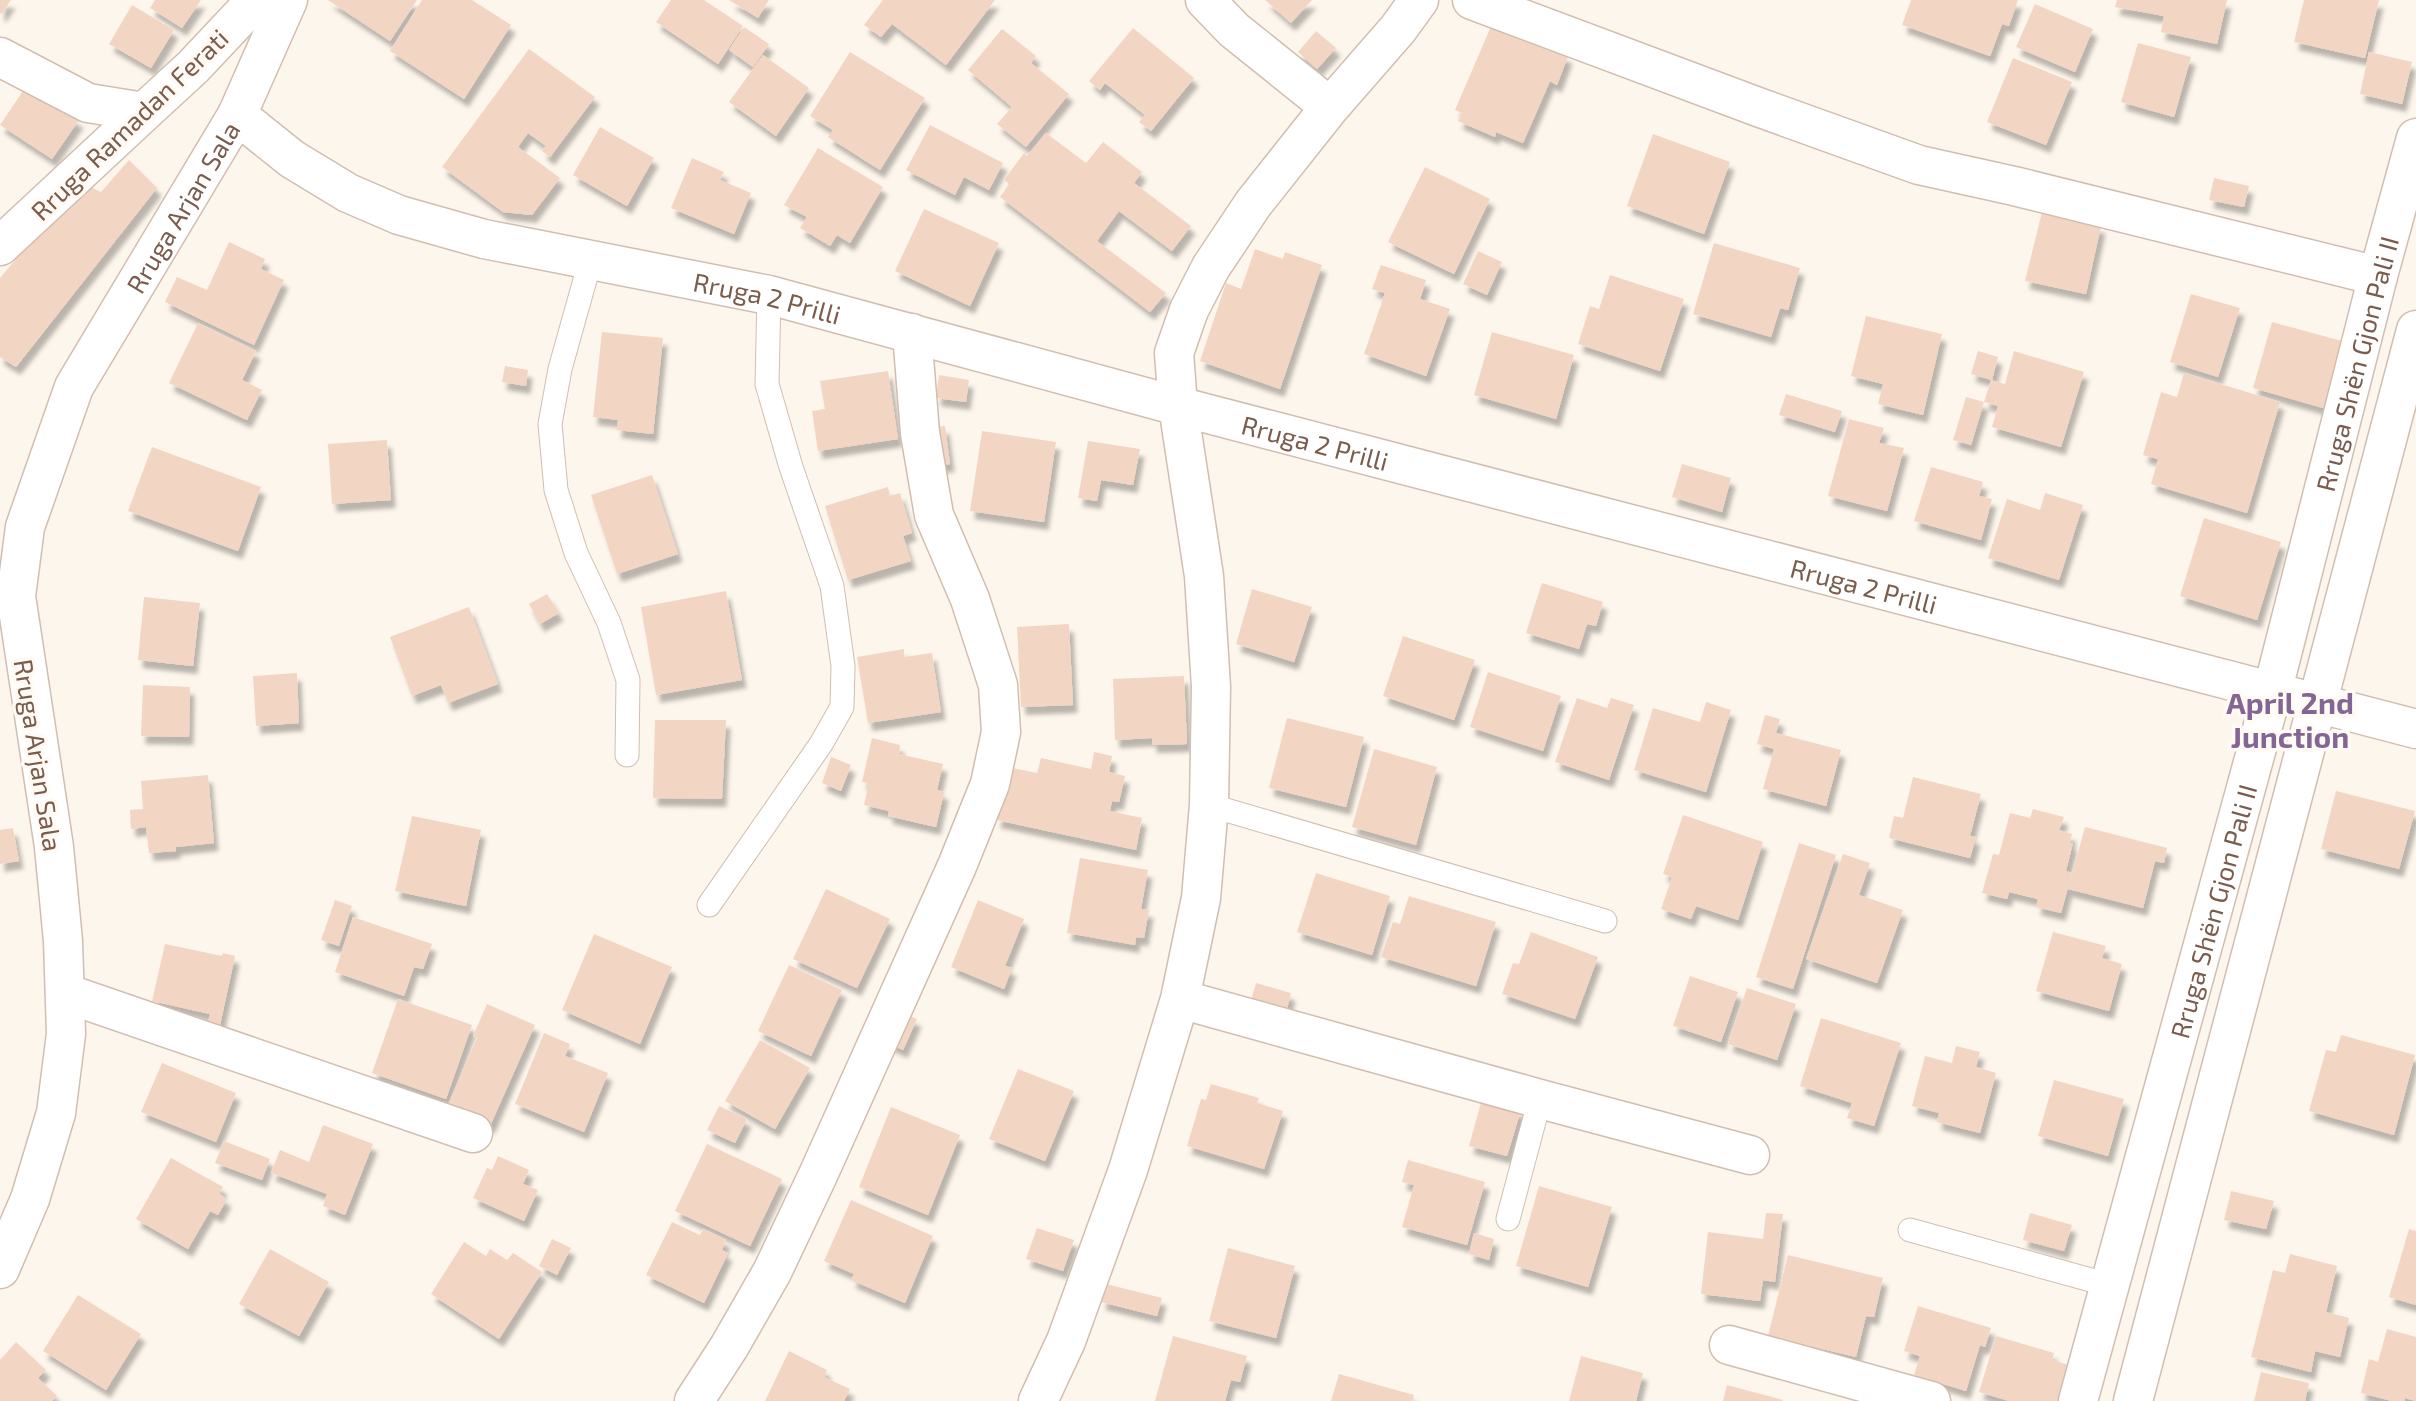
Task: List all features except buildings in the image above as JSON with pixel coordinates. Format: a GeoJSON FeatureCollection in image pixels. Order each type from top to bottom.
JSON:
{"type":"FeatureCollection","features":[{"type":"Feature","properties":{"kind":"street","name":"Rruga Ramadan Ferati"},"geometry":{"type":"LineString","coordinates":[[0,246],[192,67],[256,0]]}},
{"type":"Feature","properties":{"kind":"street","name":"Rruga Arjan Sala"},"geometry":{"type":"LineString","coordinates":[[0,1269],[30,1199],[56,1113],[66,1034],[63,941],[54,847],[8,595],[24,527],[75,387],[237,115],[288,0]]}},
{"type":"Feature","properties":{"kind":"street"},"geometry":{"type":"LineString","coordinates":[[1205,0],[1234,30],[1329,107]]}},
{"type":"Feature","properties":{"kind":"street"},"geometry":{"type":"LineString","coordinates":[[1038,1401],[1066,1341],[1128,1170],[1180,999],[1200,898],[1209,805],[1211,687],[1204,576],[1178,406],[1174,353],[1189,310],[1212,267],[1253,204],[1329,107],[1398,29],[1419,0]]}},
{"type":"Feature","properties":{"kind":"street"},"geometry":{"type":"LineString","coordinates":[[1472,0],[1919,165],[2378,276]]}},
{"type":"Feature","properties":{"kind":"street"},"geometry":{"type":"LineString","coordinates":[[0,57],[88,103],[144,112]]}},
{"type":"Feature","properties":{"kind":"street","name":"Rruga 2 Prilli"},"geometry":{"type":"LineString","coordinates":[[237,115],[292,159],[337,186],[399,215],[484,239],[590,262],[769,295],[1178,406],[2416,729]]}},
{"type":"Feature","properties":{"kind":"street","name":"Rruga Shën Gjon Pali II"},"geometry":{"type":"LineString","coordinates":[[2078,1401],[2272,693],[2378,276],[2416,138]]}},
{"type":"Feature","properties":{"kind":"street","name":"Rruga Shën Gjon Pali II"},"geometry":{"type":"LineString","coordinates":[[2133,1401],[2416,330]]}},
{"type":"Feature","properties":{"kind":"street"},"geometry":{"type":"LineString","coordinates":[[694,1401],[772,1272],[818,1175],[957,866],[990,784],[1001,732],[998,685],[970,599],[934,515],[920,433],[912,333]]}},
{"type":"Feature","properties":{"kind":"street"},"geometry":{"type":"LineString","coordinates":[[65,993],[473,1133]]}},
{"type":"Feature","properties":{"kind":"street"},"geometry":{"type":"LineString","coordinates":[[1180,999],[1750,1155]]}},
{"type":"Feature","properties":{"kind":"street"},"geometry":{"type":"LineString","coordinates":[[1729,1345],[1931,1401]]}},
{"type":"Feature","properties":{"kind":"lane"},"geometry":{"type":"LineString","coordinates":[[590,262],[560,369],[551,424],[556,490],[576,553],[609,623],[628,680],[627,755]]}},
{"type":"Feature","properties":{"kind":"lane"},"geometry":{"type":"LineString","coordinates":[[709,905],[821,744],[842,707],[843,667],[832,586],[767,384],[769,295]]}},
{"type":"Feature","properties":{"kind":"lane"},"geometry":{"type":"LineString","coordinates":[[1209,805],[1605,921]]}},
{"type":"Feature","properties":{"kind":"lane"},"geometry":{"type":"LineString","coordinates":[[1508,1219],[1540,1099]]}},
{"type":"Feature","properties":{"kind":"lane"},"geometry":{"type":"LineString","coordinates":[[1910,1230],[2109,1285]]}},
{"type":"Feature","properties":{"kind":"district","name":"April 2nd Junction"},"geometry":{"type":"Point","coordinates":[2290,719]}}]}
